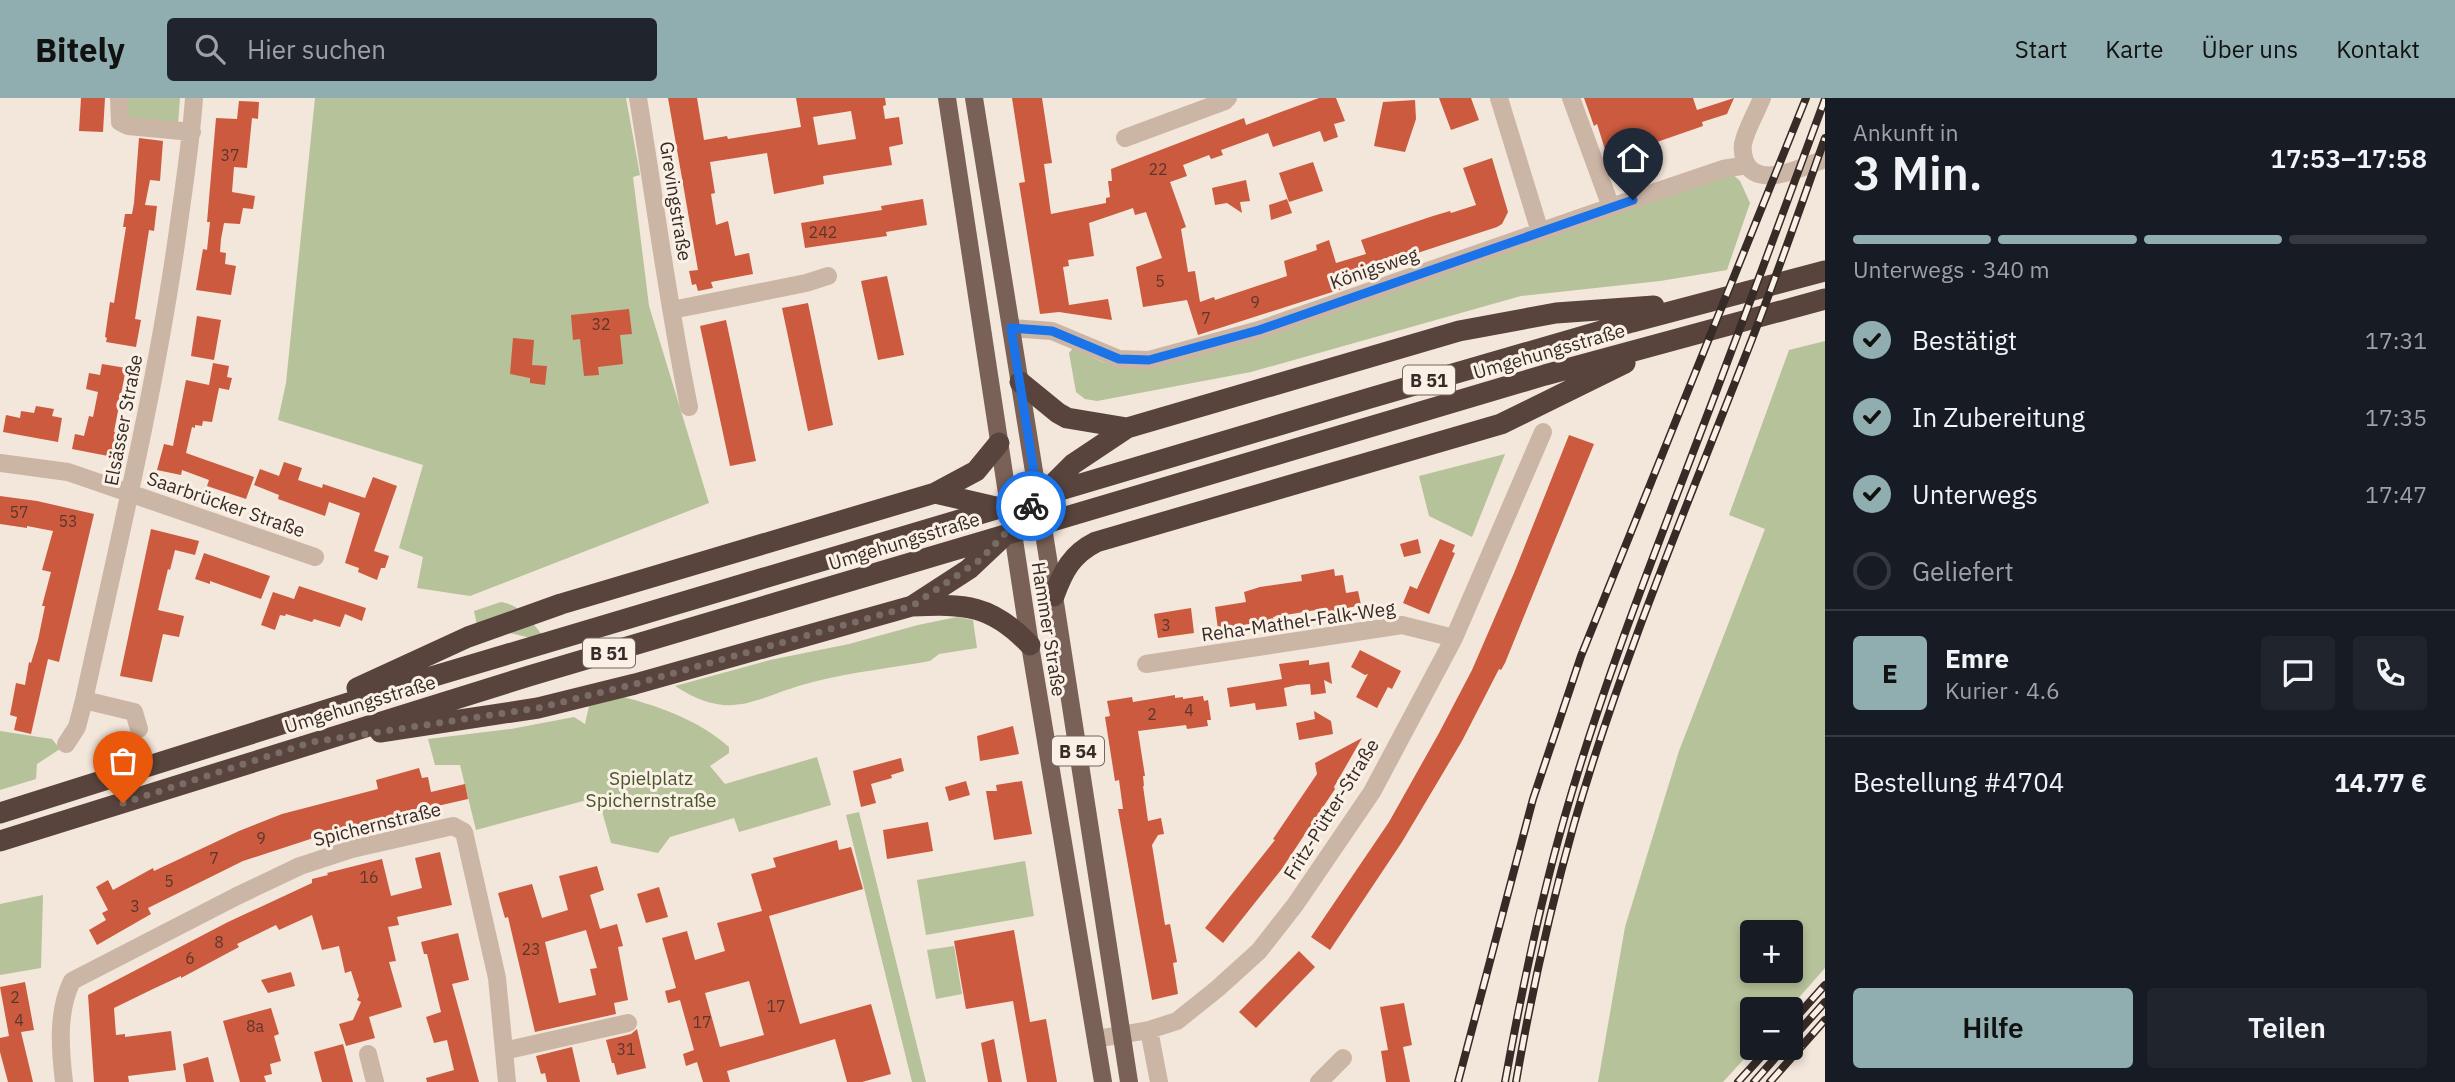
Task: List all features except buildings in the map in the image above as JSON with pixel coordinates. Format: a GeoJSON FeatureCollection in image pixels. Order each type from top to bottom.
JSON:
{"type":"FeatureCollection","features":[{"type":"Feature","properties":{"kind":"highway","name":"Umgehungsstraße"},"geometry":{"type":"LineString","coordinates":[[0,813],[303,716],[1480,365],[1825,271]]}},
{"type":"Feature","properties":{"kind":"highway","name":"Umgehungsstraße"},"geometry":{"type":"LineString","coordinates":[[0,841],[528,676],[1420,411],[1825,299]]}},
{"type":"Feature","properties":{"kind":"highway"},"geometry":{"type":"LineString","coordinates":[[912,606],[969,569],[1022,519],[1038,498],[1073,464],[1126,428],[1459,331],[1556,313],[1710,302]]}},
{"type":"Feature","properties":{"kind":"highway"},"geometry":{"type":"LineString","coordinates":[[1055,596],[1069,563],[1082,549],[1096,542],[1501,424],[1671,340]]}},
{"type":"Feature","properties":{"kind":"highway"},"geometry":{"type":"LineString","coordinates":[[1020,382],[1068,418],[1126,428]]}},
{"type":"Feature","properties":{"kind":"highway"},"geometry":{"type":"LineString","coordinates":[[303,716],[468,637],[561,604],[945,494],[976,471],[999,443]]}},
{"type":"Feature","properties":{"kind":"highway"},"geometry":{"type":"LineString","coordinates":[[945,494],[1022,519],[1121,536]]}},
{"type":"Feature","properties":{"kind":"highway"},"geometry":{"type":"LineString","coordinates":[[312,742],[538,708],[635,684],[912,606],[956,604],[977,609],[1010,627],[1030,645]]}},
{"type":"Feature","properties":{"kind":"main road","name":"Hammer Straße"},"geometry":{"type":"LineString","coordinates":[[947,98],[1003,472],[1022,519],[1047,551],[1129,1082]]}},
{"type":"Feature","properties":{"kind":"main road"},"geometry":{"type":"LineString","coordinates":[[974,98],[1038,498]]}},
{"type":"Feature","properties":{"kind":"main road","name":"Hammer Straße"},"geometry":{"type":"LineString","coordinates":[[1022,519],[1017,560],[1103,1082]]}},
{"type":"Feature","properties":{"kind":"street"},"geometry":{"type":"LineString","coordinates":[[118,98],[118,117],[120,122],[128,126],[192,132]]}},
{"type":"Feature","properties":{"kind":"street","name":"Elsässer Straße"},"geometry":{"type":"LineString","coordinates":[[66,744],[77,727],[84,700],[130,493],[168,303],[192,132],[194,98]]}},
{"type":"Feature","properties":{"kind":"street","name":"Grevingstraße"},"geometry":{"type":"LineString","coordinates":[[638,98],[673,327],[689,407]]}},
{"type":"Feature","properties":{"kind":"street"},"geometry":{"type":"LineString","coordinates":[[1125,138],[1225,102],[1228,98]]}},
{"type":"Feature","properties":{"kind":"street"},"geometry":{"type":"LineString","coordinates":[[1499,98],[1539,232]]}},
{"type":"Feature","properties":{"kind":"street"},"geometry":{"type":"LineString","coordinates":[[1571,98],[1611,207]]}},
{"type":"Feature","properties":{"kind":"street"},"geometry":{"type":"LineString","coordinates":[[1762,98],[1743,144],[1746,165],[1754,172],[1764,175],[1784,174],[1825,159]]}},
{"type":"Feature","properties":{"kind":"street","name":"Königsweg"},"geometry":{"type":"LineString","coordinates":[[1011,328],[1052,331],[1119,359],[1149,360],[1259,330],[1723,169],[1746,165]]}},
{"type":"Feature","properties":{"kind":"street"},"geometry":{"type":"LineString","coordinates":[[672,310],[793,286],[828,276]]}},
{"type":"Feature","properties":{"kind":"street","name":"Fritz-Pütter-Straße"},"geometry":{"type":"LineString","coordinates":[[1096,1039],[1149,1030],[1177,1021],[1259,951],[1295,905],[1371,792],[1454,638],[1543,432]]}},
{"type":"Feature","properties":{"kind":"street","name":"Saarbrücker Straße"},"geometry":{"type":"LineString","coordinates":[[0,463],[68,472],[315,557]]}},
{"type":"Feature","properties":{"kind":"street","name":"Reha-Mathel-Falk-Weg"},"geometry":{"type":"LineString","coordinates":[[1146,664],[1402,625],[1454,638]]}},
{"type":"Feature","properties":{"kind":"street"},"geometry":{"type":"LineString","coordinates":[[84,700],[134,712],[139,730]]}},
{"type":"Feature","properties":{"kind":"street","name":"Spichernstraße"},"geometry":{"type":"LineString","coordinates":[[64,1082],[61,1056],[63,999],[72,981],[300,866],[352,849],[453,826],[464,832],[497,978],[507,1082]]}},
{"type":"Feature","properties":{"kind":"street"},"geometry":{"type":"LineString","coordinates":[[504,1051],[628,1023]]}},
{"type":"Feature","properties":{"kind":"street"},"geometry":{"type":"LineString","coordinates":[[1149,1030],[1159,1082]]}},
{"type":"Feature","properties":{"kind":"street"},"geometry":{"type":"LineString","coordinates":[[368,1054],[375,1082]]}},
{"type":"Feature","properties":{"kind":"street"},"geometry":{"type":"LineString","coordinates":[[1319,1082],[1343,1058]]}},
{"type":"Feature","properties":{"kind":"green space"},"geometry":{"type":"Polygon","coordinates":[[[124,98],[180,98],[178,125],[134,122],[124,116],[124,98]]]}},
{"type":"Feature","properties":{"kind":"green space"},"geometry":{"type":"Polygon","coordinates":[[[315,98],[626,98],[640,175],[633,177],[649,306],[709,503],[470,596],[417,588],[423,557],[399,548],[423,465],[278,420],[286,383],[315,98]]]}},
{"type":"Feature","properties":{"kind":"green space"},"geometry":{"type":"Polygon","coordinates":[[[1732,174],[1740,181],[1750,203],[1727,270],[1660,281],[1521,296],[1251,372],[1097,401],[1085,399],[1076,392],[1069,353],[1073,348],[1102,362],[1118,366],[1732,174]]]}},
{"type":"Feature","properties":{"kind":"green space"},"geometry":{"type":"Polygon","coordinates":[[[1825,341],[1825,968],[1799,997],[1740,997],[1740,1060],[1743,1060],[1723,1082],[1598,1082],[1625,927],[1679,751],[1765,529],[1729,515],[1789,350],[1825,341]]]}},
{"type":"Feature","properties":{"kind":"green space"},"geometry":{"type":"Polygon","coordinates":[[[1505,454],[1472,537],[1429,516],[1419,476],[1505,454]]]}},
{"type":"Feature","properties":{"kind":"green space"},"geometry":{"type":"Polygon","coordinates":[[[501,602],[514,606],[525,614],[543,636],[543,641],[477,625],[474,611],[501,602]]]}},
{"type":"Feature","properties":{"kind":"green space"},"geometry":{"type":"Polygon","coordinates":[[[957,617],[973,620],[977,648],[939,654],[930,661],[827,679],[744,704],[713,703],[675,686],[770,660],[849,644],[957,617]]]}},
{"type":"Feature","properties":{"kind":"green space","name":"Spielplatz Spichernstraße"},"geometry":{"type":"Polygon","coordinates":[[[616,695],[661,708],[717,737],[729,747],[729,753],[710,766],[725,784],[817,757],[831,805],[739,832],[734,818],[670,837],[658,853],[611,843],[598,797],[476,830],[460,765],[435,765],[428,739],[511,729],[574,717],[585,724],[589,706],[616,695]]]}},
{"type":"Feature","properties":{"kind":"green space"},"geometry":{"type":"Polygon","coordinates":[[[0,731],[52,739],[60,749],[37,764],[36,779],[0,790],[0,731]]]}},
{"type":"Feature","properties":{"kind":"green space"},"geometry":{"type":"Polygon","coordinates":[[[859,812],[926,1082],[912,1082],[846,815],[859,812]]]}},
{"type":"Feature","properties":{"kind":"green space"},"geometry":{"type":"Polygon","coordinates":[[[1025,861],[1034,916],[926,935],[917,880],[1025,861]]]}},
{"type":"Feature","properties":{"kind":"green space"},"geometry":{"type":"Polygon","coordinates":[[[43,895],[41,968],[0,975],[0,904],[43,895]]]}},
{"type":"Feature","properties":{"kind":"green space"},"geometry":{"type":"Polygon","coordinates":[[[954,946],[962,994],[936,999],[927,950],[954,946]]]}},
{"type":"Feature","properties":{"kind":"railway"},"geometry":{"type":"LineString","coordinates":[[1458,1082],[1533,799],[1581,656],[1806,98]]}},
{"type":"Feature","properties":{"kind":"railway"},"geometry":{"type":"LineString","coordinates":[[1505,1082],[1524,983],[1555,852],[1599,707],[1638,596],[1825,99]]}},
{"type":"Feature","properties":{"kind":"railway"},"geometry":{"type":"LineString","coordinates":[[1516,1082],[1549,920],[1592,764],[1632,647],[1766,302],[1825,138]]}},
{"type":"Feature","properties":{"kind":"railway"},"geometry":{"type":"LineString","coordinates":[[1803,1010],[1825,985]]}},
{"type":"Feature","properties":{"kind":"railway"},"geometry":{"type":"LineString","coordinates":[[1803,1027],[1825,1002]]}},
{"type":"Feature","properties":{"kind":"railway"},"geometry":{"type":"LineString","coordinates":[[1770,1082],[1825,1020]]}},
{"type":"Feature","properties":{"kind":"railway"},"geometry":{"type":"LineString","coordinates":[[1738,1082],[1758,1060]]}},
{"type":"Feature","properties":{"kind":"railway"},"geometry":{"type":"LineString","coordinates":[[1754,1082],[1773,1060]]}},
{"type":"Feature","properties":{"kind":"way so far"},"geometry":{"type":"LineString","coordinates":[[123,803],[312,742],[538,708],[635,684],[912,606],[980,560],[1031,506]]}},
{"type":"Feature","properties":{"kind":"route"},"geometry":{"type":"LineString","coordinates":[[1031,506],[1038,498],[1011,328],[1052,331],[1119,359],[1149,360],[1259,330],[1633,200]]}}]}
